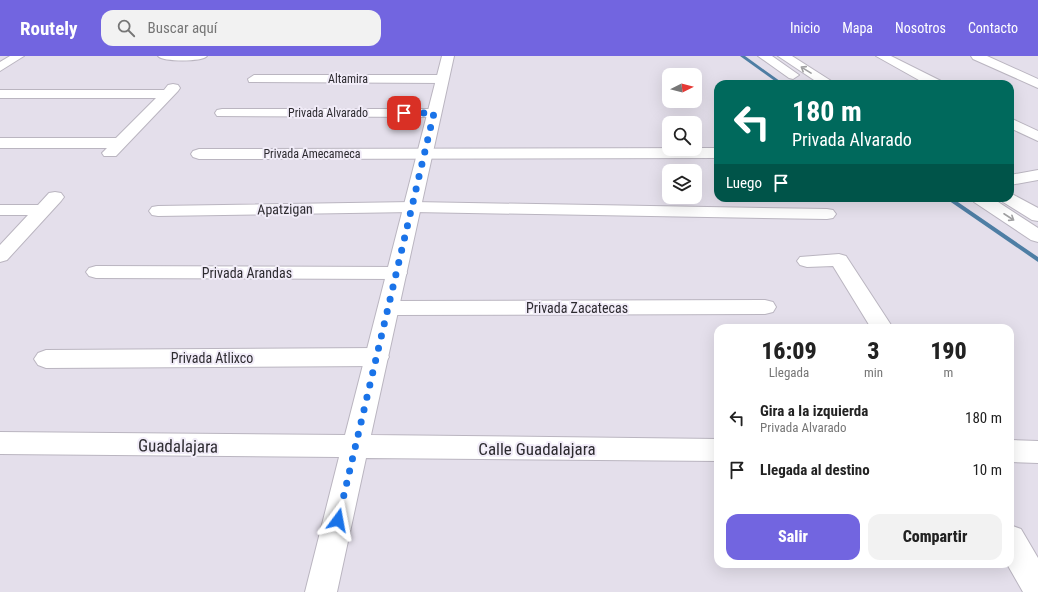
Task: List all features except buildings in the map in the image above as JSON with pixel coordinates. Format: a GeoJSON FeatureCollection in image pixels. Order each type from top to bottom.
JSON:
{"type":"FeatureCollection","features":[{"type":"Feature","properties":{"kind":"street"},"geometry":{"type":"LineString","coordinates":[[0,67],[18,56]]}},
{"type":"Feature","properties":{"kind":"street"},"geometry":{"type":"LineString","coordinates":[[164,56],[201,56]]}},
{"type":"Feature","properties":{"kind":"street"},"geometry":{"type":"LineString","coordinates":[[321,592],[448,56]]}},
{"type":"Feature","properties":{"kind":"street"},"geometry":{"type":"LineString","coordinates":[[764,56],[801,80]]}},
{"type":"Feature","properties":{"kind":"street"},"geometry":{"type":"LineString","coordinates":[[784,56],[823,80]]}},
{"type":"Feature","properties":{"kind":"street"},"geometry":{"type":"LineString","coordinates":[[882,56],[928,80]]}},
{"type":"Feature","properties":{"kind":"street"},"geometry":{"type":"LineString","coordinates":[[977,56],[1038,84]]}},
{"type":"Feature","properties":{"kind":"street","name":"Altamira"},"geometry":{"type":"LineString","coordinates":[[254,79],[442,79]]}},
{"type":"Feature","properties":{"kind":"street"},"geometry":{"type":"LineString","coordinates":[[0,94],[172,90],[115,148],[0,143]]}},
{"type":"Feature","properties":{"kind":"street","name":"Privada Alvarado"},"geometry":{"type":"LineString","coordinates":[[222,113],[434,113]]}},
{"type":"Feature","properties":{"kind":"street"},"geometry":{"type":"LineString","coordinates":[[1014,124],[1038,137]]}},
{"type":"Feature","properties":{"kind":"street","name":"Privada Amecameca"},"geometry":{"type":"LineString","coordinates":[[199,154],[714,154]]}},
{"type":"Feature","properties":{"kind":"street"},"geometry":{"type":"LineString","coordinates":[[1014,179],[1038,175]]}},
{"type":"Feature","properties":{"kind":"street"},"geometry":{"type":"LineString","coordinates":[[1014,201],[1038,216]]}},
{"type":"Feature","properties":{"kind":"street"},"geometry":{"type":"LineString","coordinates":[[986,202],[1038,236]]}},
{"type":"Feature","properties":{"kind":"street"},"geometry":{"type":"LineString","coordinates":[[0,210],[49,203],[0,256]]}},
{"type":"Feature","properties":{"kind":"street","name":"Apatzigan"},"geometry":{"type":"LineString","coordinates":[[158,210],[413,207],[827,214]]}},
{"type":"Feature","properties":{"kind":"street"},"geometry":{"type":"LineString","coordinates":[[807,261],[839,260],[879,324]]}},
{"type":"Feature","properties":{"kind":"street","name":"Privada Arandas"},"geometry":{"type":"LineString","coordinates":[[96,272],[397,273]]}},
{"type":"Feature","properties":{"kind":"street","name":"Privada Zacatecas"},"geometry":{"type":"LineString","coordinates":[[389,308],[765,308]]}},
{"type":"Feature","properties":{"kind":"street","name":"Privada Atlixco"},"geometry":{"type":"LineString","coordinates":[[46,359],[377,357]]}},
{"type":"Feature","properties":{"kind":"street","name":"Guadalajara"},"geometry":{"type":"LineString","coordinates":[[0,443],[356,448]]}},
{"type":"Feature","properties":{"kind":"street","name":"Calle Guadalajara"},"geometry":{"type":"LineString","coordinates":[[356,448],[714,450]]}},
{"type":"Feature","properties":{"kind":"street"},"geometry":{"type":"LineString","coordinates":[[1014,452],[1038,452]]}},
{"type":"Feature","properties":{"kind":"street"},"geometry":{"type":"LineString","coordinates":[[1014,546],[1038,588]]}},
{"type":"Feature","properties":{"kind":"waterway"},"geometry":{"type":"LineString","coordinates":[[742,56],[776,80]]}},
{"type":"Feature","properties":{"kind":"waterway"},"geometry":{"type":"LineString","coordinates":[[954,202],[1038,260]]}},
{"type":"Feature","properties":{"kind":"route"},"geometry":{"type":"LineString","coordinates":[[338,520],[407,233],[434,113],[404,113]]}}]}
